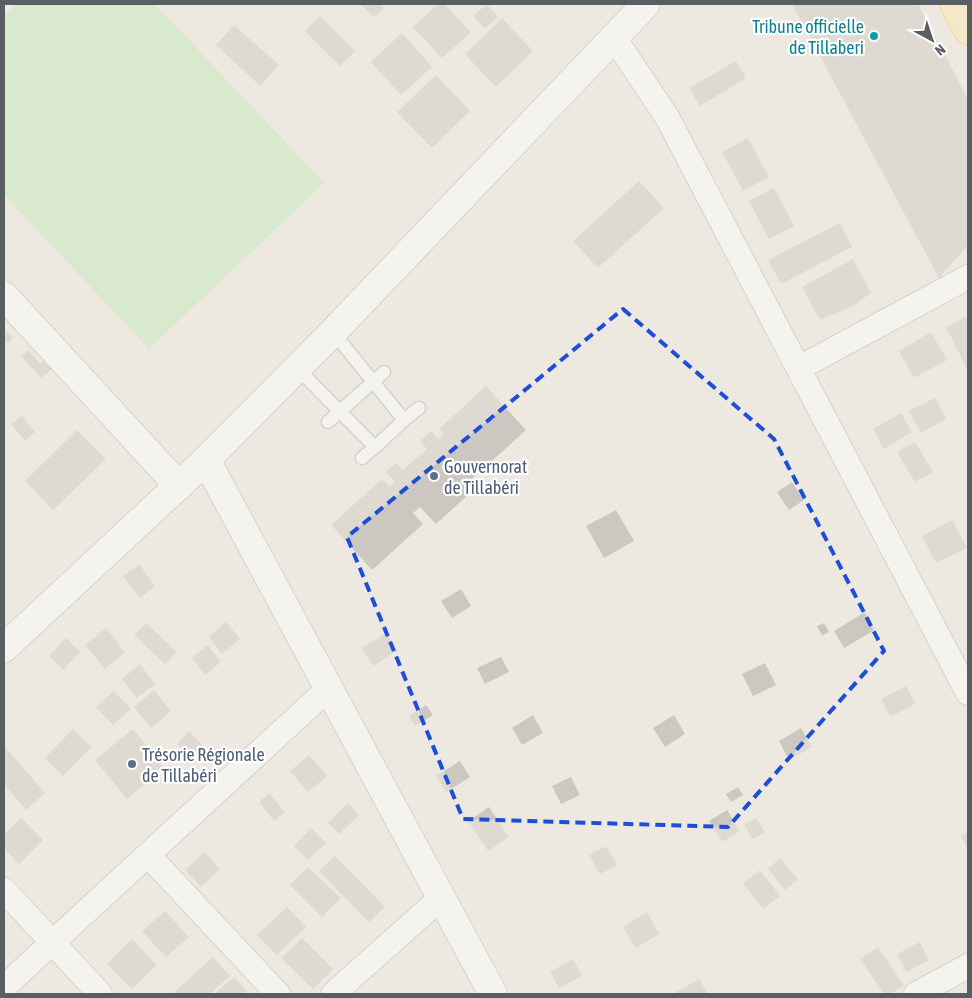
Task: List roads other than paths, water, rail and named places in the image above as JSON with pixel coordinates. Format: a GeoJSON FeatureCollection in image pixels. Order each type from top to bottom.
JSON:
{"type":"FeatureCollection","features":[{"type":"Feature","properties":{"kind":"main road"},"geometry":{"type":"LineString","coordinates":[[954,4],[968,30]]}},
{"type":"Feature","properties":{"kind":"street"},"geometry":{"type":"LineString","coordinates":[[4,648],[206,460],[296,367],[333,332],[613,36],[646,4]]}},
{"type":"Feature","properties":{"kind":"street"},"geometry":{"type":"LineString","coordinates":[[613,36],[667,117],[968,693]]}},
{"type":"Feature","properties":{"kind":"street"},"geometry":{"type":"LineString","coordinates":[[799,368],[968,277]]}},
{"type":"Feature","properties":{"kind":"street"},"geometry":{"type":"LineString","coordinates":[[4,296],[179,486]]}},
{"type":"Feature","properties":{"kind":"street"},"geometry":{"type":"LineString","coordinates":[[206,460],[493,994]]}},
{"type":"Feature","properties":{"kind":"street"},"geometry":{"type":"LineString","coordinates":[[4,987],[328,689]]}},
{"type":"Feature","properties":{"kind":"street"},"geometry":{"type":"LineString","coordinates":[[148,855],[278,994]]}},
{"type":"Feature","properties":{"kind":"street"},"geometry":{"type":"LineString","coordinates":[[4,890],[100,994]]}},
{"type":"Feature","properties":{"kind":"street"},"geometry":{"type":"LineString","coordinates":[[333,994],[441,898]]}},
{"type":"Feature","properties":{"kind":"street"},"geometry":{"type":"LineString","coordinates":[[916,994],[968,966]]}},
{"type":"Feature","properties":{"kind":"lane"},"geometry":{"type":"LineString","coordinates":[[333,332],[404,420]]}},
{"type":"Feature","properties":{"kind":"lane"},"geometry":{"type":"LineString","coordinates":[[296,367],[375,447]]}},
{"type":"Feature","properties":{"kind":"lane"},"geometry":{"type":"LineString","coordinates":[[328,422],[384,372]]}},
{"type":"Feature","properties":{"kind":"lane"},"geometry":{"type":"LineString","coordinates":[[362,458],[419,408]]}},
{"type":"Feature","properties":{"kind":"place","name":"Tribune officielle de Tillaberi"},"geometry":{"type":"Point","coordinates":[874,36]}},
{"type":"Feature","properties":{"kind":"place","name":"Gouvernorat de Tillabéri"},"geometry":{"type":"Point","coordinates":[434,476]}},
{"type":"Feature","properties":{"kind":"place","name":"Trésorie Régionale de Tillabéri"},"geometry":{"type":"Point","coordinates":[132,764]}}]}
